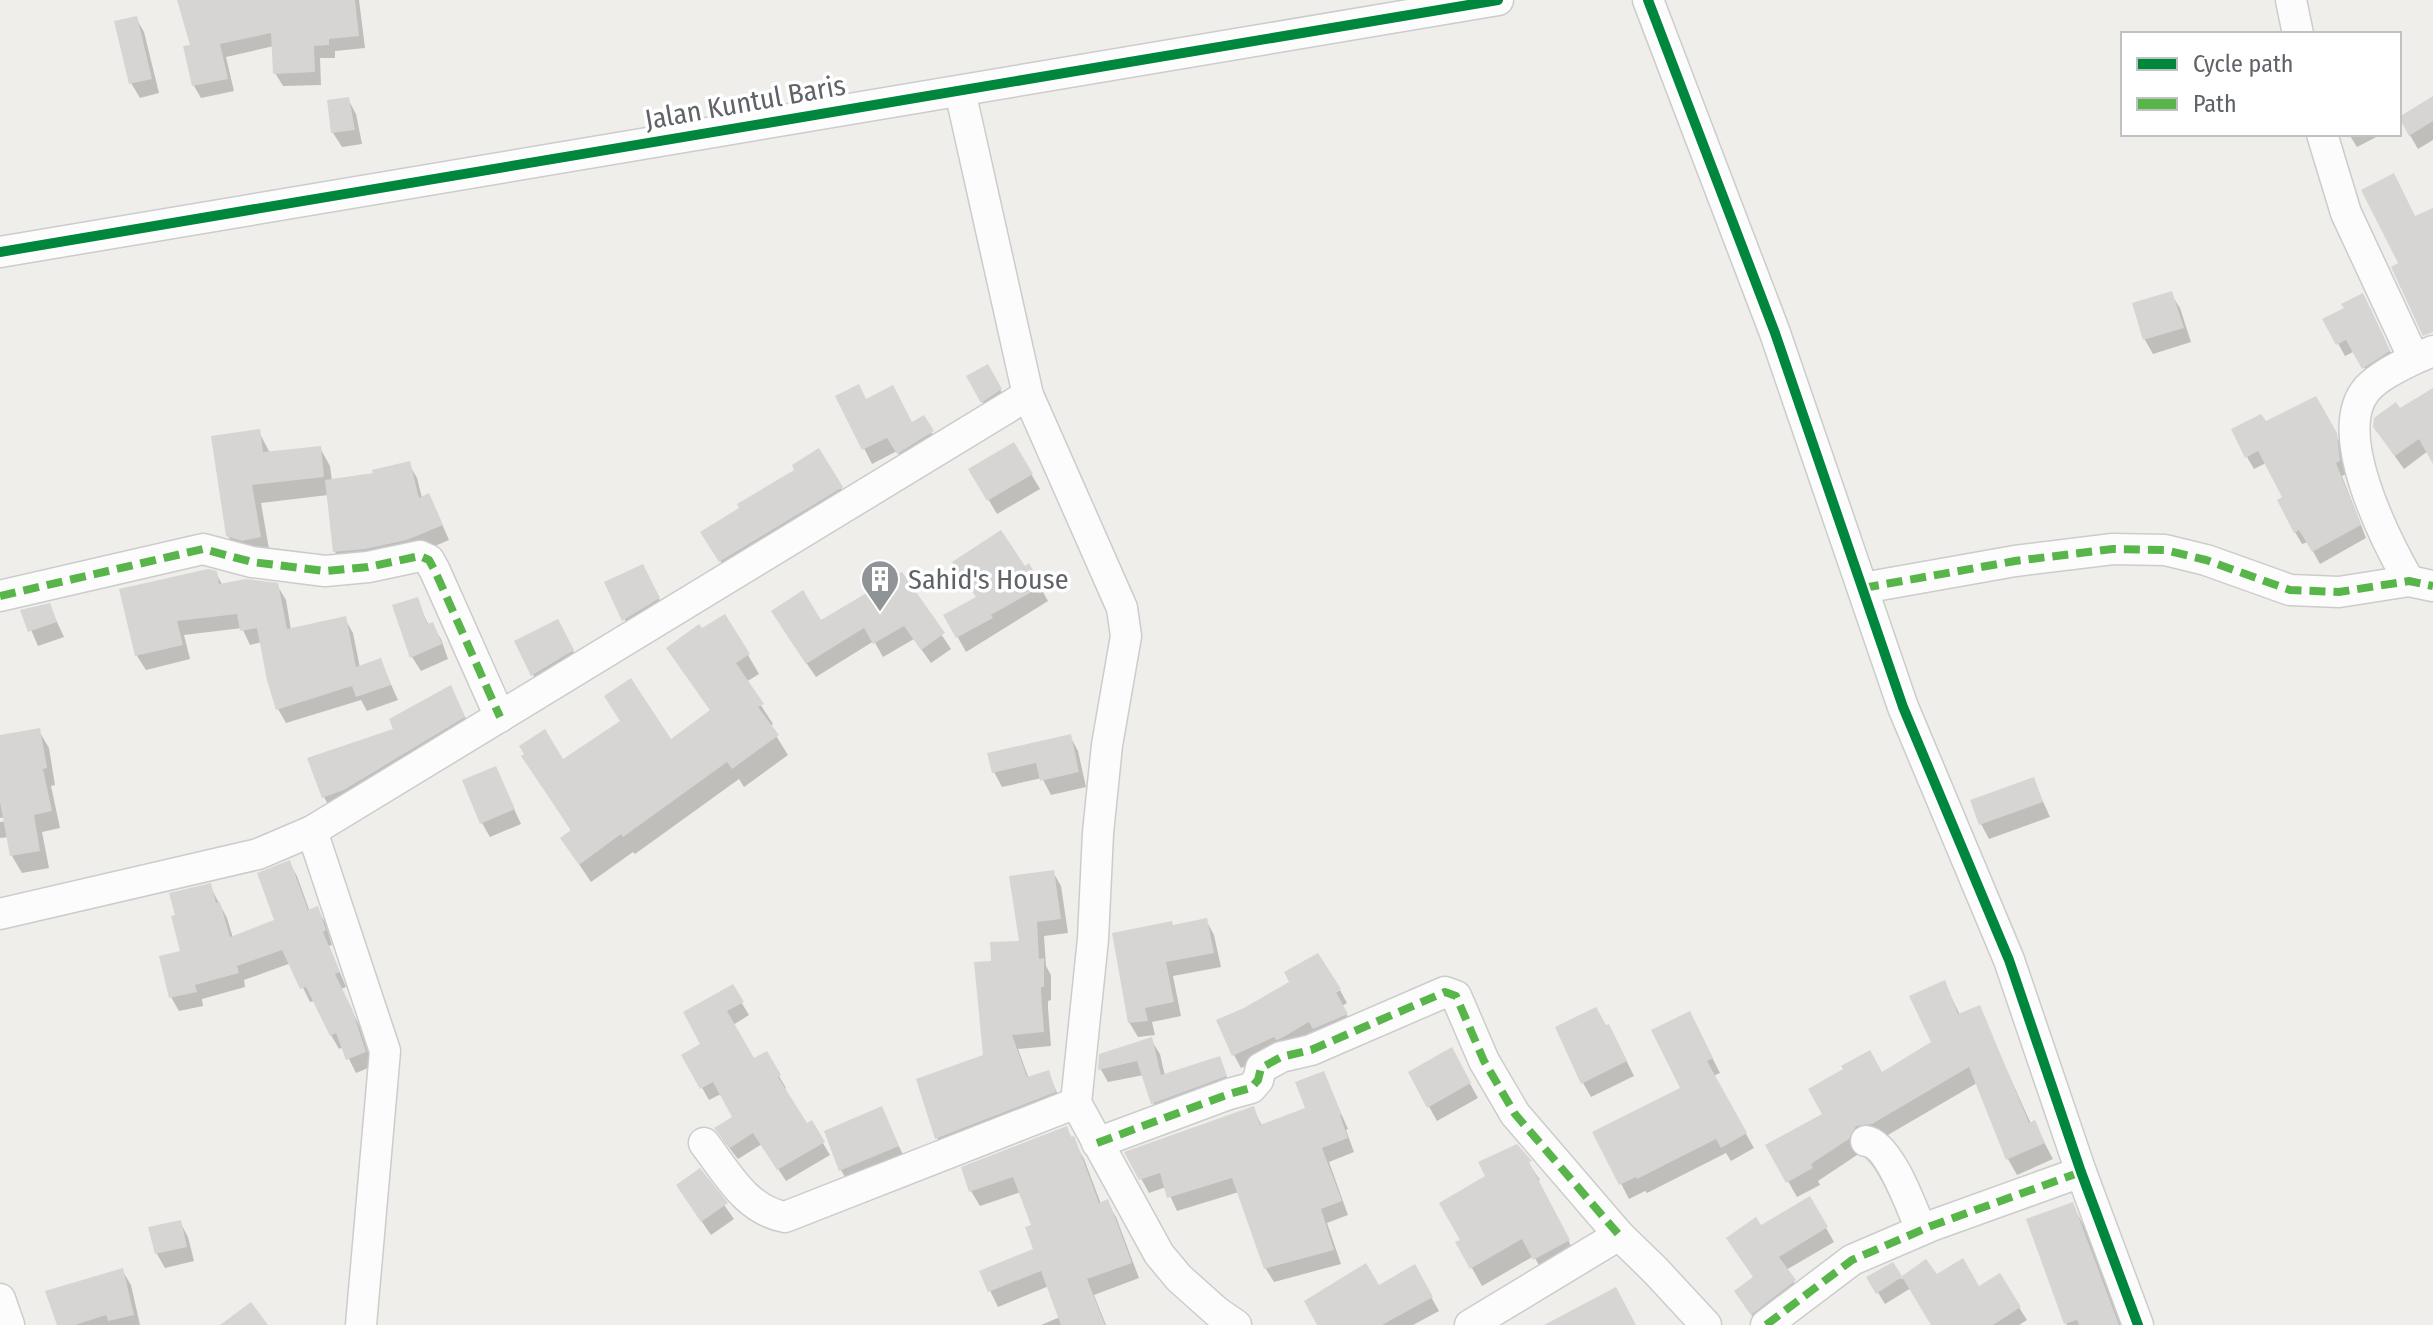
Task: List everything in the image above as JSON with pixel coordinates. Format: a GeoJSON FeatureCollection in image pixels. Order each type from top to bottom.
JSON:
{"type":"FeatureCollection","features":[{"type":"Feature","properties":{"kind":"street","name":"Jalan Kuntul Baris"},"geometry":{"type":"LineString","coordinates":[[0,252],[1498,0]]}},
{"type":"Feature","properties":{"kind":"street"},"geometry":{"type":"LineString","coordinates":[[1648,0],[1775,333],[1903,707],[2009,960],[2081,1172],[2138,1325]]}},
{"type":"Feature","properties":{"kind":"street"},"geometry":{"type":"LineString","coordinates":[[2291,0],[2298,32]]}},
{"type":"Feature","properties":{"kind":"street"},"geometry":{"type":"LineString","coordinates":[[960,91],[1028,395],[1122,608],[1126,636],[1107,745],[1098,833],[1093,939],[1076,1103],[1159,1254],[1179,1278],[1236,1325]]}},
{"type":"Feature","properties":{"kind":"street"},"geometry":{"type":"LineString","coordinates":[[2323,136],[2346,213],[2424,355],[2384,375],[2367,389],[2358,403],[2352,433],[2361,473],[2393,553],[2421,583]]}},
{"type":"Feature","properties":{"kind":"street"},"geometry":{"type":"LineString","coordinates":[[0,914],[258,854],[312,831],[1028,395]]}},
{"type":"Feature","properties":{"kind":"street"},"geometry":{"type":"LineString","coordinates":[[0,596],[203,549],[252,562],[325,571],[368,567],[420,556],[429,560],[435,571],[500,717]]}},
{"type":"Feature","properties":{"kind":"street"},"geometry":{"type":"LineString","coordinates":[[1863,588],[2015,561],[2113,549],[2165,550],[2206,560],[2290,590],[2339,592],[2421,583]]}},
{"type":"Feature","properties":{"kind":"street"},"geometry":{"type":"LineString","coordinates":[[312,831],[385,1051],[361,1325]]}},
{"type":"Feature","properties":{"kind":"street"},"geometry":{"type":"LineString","coordinates":[[1097,1143],[1251,1088],[1258,1080],[1261,1068],[1281,1057],[1311,1050],[1445,992],[1456,996],[1484,1061],[1515,1114],[1619,1235],[1706,1325]]}},
{"type":"Feature","properties":{"kind":"street"},"geometry":{"type":"LineString","coordinates":[[704,1143],[747,1199],[768,1214],[785,1217],[1076,1103]]}},
{"type":"Feature","properties":{"kind":"street"},"geometry":{"type":"LineString","coordinates":[[1866,1141],[1874,1142],[1881,1148],[1921,1230]]}},
{"type":"Feature","properties":{"kind":"street"},"geometry":{"type":"LineString","coordinates":[[1766,1325],[1852,1260],[1921,1230],[2081,1172]]}},
{"type":"Feature","properties":{"kind":"street"},"geometry":{"type":"LineString","coordinates":[[1470,1325],[1619,1235]]}},
{"type":"Feature","properties":{"kind":"street"},"geometry":{"type":"LineString","coordinates":[[0,1299],[9,1325]]}},
{"type":"Feature","properties":{"kind":"building"},"geometry":{"type":"Polygon","coordinates":[[[177,0],[355,0],[359,36],[329,39],[329,45],[314,46],[315,72],[273,74],[271,33],[220,44],[228,79],[192,86],[183,46],[190,45],[177,0]]]}},
{"type":"Feature","properties":{"kind":"building"},"geometry":{"type":"Polygon","coordinates":[[[137,16],[152,79],[129,84],[114,21],[137,16]]]}},
{"type":"Feature","properties":{"kind":"building"},"geometry":{"type":"Polygon","coordinates":[[[2433,96],[2433,121],[2409,136],[2401,116],[2433,96]]]}},
{"type":"Feature","properties":{"kind":"building"},"geometry":{"type":"Polygon","coordinates":[[[349,97],[355,130],[331,133],[327,100],[349,97]]]}},
{"type":"Feature","properties":{"kind":"building"},"geometry":{"type":"Polygon","coordinates":[[[2394,173],[2415,216],[2433,208],[2433,332],[2423,336],[2391,267],[2398,263],[2361,190],[2394,173]]]}},
{"type":"Feature","properties":{"kind":"building"},"geometry":{"type":"Polygon","coordinates":[[[2172,291],[2184,328],[2143,340],[2132,303],[2172,291]]]}},
{"type":"Feature","properties":{"kind":"building"},"geometry":{"type":"Polygon","coordinates":[[[2363,293],[2390,351],[2362,369],[2346,340],[2336,345],[2322,319],[2344,308],[2341,304],[2363,293]]]}},
{"type":"Feature","properties":{"kind":"building"},"geometry":{"type":"Polygon","coordinates":[[[988,364],[1002,389],[981,403],[966,376],[988,364]]]}},
{"type":"Feature","properties":{"kind":"building"},"geometry":{"type":"Polygon","coordinates":[[[859,384],[866,399],[893,385],[912,422],[924,415],[934,431],[897,454],[887,438],[862,450],[835,396],[859,384]]]}},
{"type":"Feature","properties":{"kind":"building"},"geometry":{"type":"Polygon","coordinates":[[[2433,388],[2433,464],[2419,439],[2395,456],[2373,427],[2374,418],[2396,402],[2400,408],[2433,388]]]}},
{"type":"Feature","properties":{"kind":"building"},"geometry":{"type":"Polygon","coordinates":[[[2316,396],[2337,433],[2340,461],[2336,463],[2361,525],[2312,552],[2299,530],[2294,533],[2277,500],[2282,497],[2258,451],[2245,458],[2231,429],[2261,414],[2266,421],[2316,396]]]}},
{"type":"Feature","properties":{"kind":"building"},"geometry":{"type":"Polygon","coordinates":[[[260,429],[263,452],[321,446],[324,477],[252,485],[261,537],[242,541],[226,536],[211,436],[260,429]]]}},
{"type":"Feature","properties":{"kind":"building"},"geometry":{"type":"Polygon","coordinates":[[[1014,442],[1033,474],[987,501],[968,469],[1014,442]]]}},
{"type":"Feature","properties":{"kind":"building"},"geometry":{"type":"Polygon","coordinates":[[[819,448],[843,487],[719,562],[700,532],[739,508],[737,504],[794,470],[792,465],[819,448]]]}},
{"type":"Feature","properties":{"kind":"building"},"geometry":{"type":"Polygon","coordinates":[[[410,461],[419,498],[429,493],[443,525],[407,540],[333,552],[325,480],[373,473],[372,470],[410,461]]]}},
{"type":"Feature","properties":{"kind":"building"},"geometry":{"type":"Polygon","coordinates":[[[1001,530],[1025,566],[1029,563],[1042,586],[956,638],[943,615],[976,597],[952,562],[1001,530]]]}},
{"type":"Feature","properties":{"kind":"building"},"geometry":{"type":"Polygon","coordinates":[[[643,564],[660,598],[622,621],[604,582],[643,564]]]}},
{"type":"Feature","properties":{"kind":"building"},"geometry":{"type":"Polygon","coordinates":[[[208,569],[217,571],[219,584],[246,579],[278,583],[287,629],[346,616],[356,667],[381,658],[391,685],[356,697],[352,686],[276,710],[257,628],[240,631],[237,614],[177,621],[183,645],[135,656],[119,589],[208,569]]]}},
{"type":"Feature","properties":{"kind":"building"},"geometry":{"type":"Polygon","coordinates":[[[902,572],[945,633],[921,650],[904,626],[873,644],[864,628],[806,664],[771,611],[803,590],[821,620],[902,572]]]}},
{"type":"Feature","properties":{"kind":"building"},"geometry":{"type":"Polygon","coordinates":[[[418,597],[427,624],[433,622],[442,644],[410,658],[392,605],[418,597]]]}},
{"type":"Feature","properties":{"kind":"building"},"geometry":{"type":"Polygon","coordinates":[[[50,603],[57,622],[28,632],[20,610],[50,603]]]}},
{"type":"Feature","properties":{"kind":"building"},"geometry":{"type":"Polygon","coordinates":[[[725,614],[750,654],[736,663],[764,704],[758,707],[779,735],[732,769],[727,762],[579,865],[560,838],[571,830],[521,756],[524,754],[519,746],[545,729],[563,759],[620,721],[604,696],[631,678],[671,739],[710,710],[666,648],[699,624],[702,628],[725,614]]]}},
{"type":"Feature","properties":{"kind":"building"},"geometry":{"type":"Polygon","coordinates":[[[558,619],[574,650],[531,676],[514,641],[558,619]]]}},
{"type":"Feature","properties":{"kind":"building"},"geometry":{"type":"Polygon","coordinates":[[[451,685],[465,717],[344,790],[322,798],[307,758],[393,729],[389,719],[451,685]]]}},
{"type":"Feature","properties":{"kind":"building"},"geometry":{"type":"Polygon","coordinates":[[[40,728],[47,768],[43,769],[52,811],[34,815],[40,851],[10,856],[0,802],[0,735],[40,728]]]}},
{"type":"Feature","properties":{"kind":"building"},"geometry":{"type":"Polygon","coordinates":[[[1071,734],[1079,772],[1040,781],[1036,763],[992,773],[987,753],[1071,734]]]}},
{"type":"Feature","properties":{"kind":"building"},"geometry":{"type":"Polygon","coordinates":[[[496,766],[515,809],[480,824],[462,780],[496,766]]]}},
{"type":"Feature","properties":{"kind":"building"},"geometry":{"type":"Polygon","coordinates":[[[2034,777],[2043,802],[1979,825],[1970,800],[2034,777]]]}},
{"type":"Feature","properties":{"kind":"building"},"geometry":{"type":"Polygon","coordinates":[[[290,860],[308,910],[318,906],[326,930],[323,932],[340,972],[335,974],[352,1009],[366,1052],[346,1060],[336,1033],[330,1036],[306,987],[300,989],[282,950],[237,966],[239,973],[195,985],[197,992],[169,998],[159,956],[180,951],[169,893],[211,883],[230,937],[274,920],[257,873],[290,860]]]}},
{"type":"Feature","properties":{"kind":"building"},"geometry":{"type":"Polygon","coordinates":[[[1054,870],[1061,919],[1037,922],[1039,959],[1044,958],[1044,987],[1041,987],[1041,992],[1044,1032],[1012,1035],[1027,1077],[1049,1070],[1056,1092],[935,1139],[916,1079],[983,1055],[974,962],[991,961],[990,942],[1019,941],[1009,876],[1054,870]]]}},
{"type":"Feature","properties":{"kind":"building"},"geometry":{"type":"Polygon","coordinates":[[[1207,918],[1214,953],[1166,962],[1174,1002],[1145,1008],[1148,1021],[1128,1023],[1112,933],[1172,921],[1173,925],[1207,918]]]}},
{"type":"Feature","properties":{"kind":"building"},"geometry":{"type":"Polygon","coordinates":[[[1318,953],[1341,989],[1336,992],[1348,1014],[1313,1029],[1309,1022],[1280,1039],[1274,1037],[1232,1056],[1216,1020],[1289,982],[1284,972],[1318,953]]]}},
{"type":"Feature","properties":{"kind":"building"},"geometry":{"type":"Polygon","coordinates":[[[1945,980],[1958,1014],[1980,1005],[2029,1123],[2035,1120],[2045,1143],[2006,1160],[1969,1067],[1872,1124],[1856,1126],[1849,1139],[1811,1164],[1813,1168],[1786,1183],[1765,1145],[1822,1114],[1808,1089],[1870,1050],[1882,1072],[1931,1042],[1909,996],[1945,980]]]}},
{"type":"Feature","properties":{"kind":"building"},"geometry":{"type":"Polygon","coordinates":[[[733,984],[744,1002],[727,1011],[754,1058],[767,1051],[781,1075],[778,1077],[807,1123],[812,1120],[825,1142],[777,1170],[753,1133],[730,1148],[714,1128],[732,1117],[713,1082],[700,1089],[681,1055],[700,1044],[683,1012],[733,984]]]}},
{"type":"Feature","properties":{"kind":"building"},"geometry":{"type":"Polygon","coordinates":[[[1596,1007],[1606,1025],[1609,1024],[1627,1061],[1581,1084],[1555,1027],[1596,1007]]]}},
{"type":"Feature","properties":{"kind":"building"},"geometry":{"type":"Polygon","coordinates":[[[1690,1011],[1713,1058],[1707,1061],[1747,1133],[1721,1148],[1716,1139],[1619,1185],[1592,1132],[1680,1088],[1651,1030],[1690,1011]]]}},
{"type":"Feature","properties":{"kind":"building"},"geometry":{"type":"Polygon","coordinates":[[[1152,1037],[1161,1075],[1220,1056],[1227,1076],[1151,1104],[1137,1061],[1098,1070],[1099,1054],[1152,1037]]]}},
{"type":"Feature","properties":{"kind":"building"},"geometry":{"type":"Polygon","coordinates":[[[1452,1047],[1471,1083],[1427,1108],[1408,1072],[1452,1047]]]}},
{"type":"Feature","properties":{"kind":"building"},"geometry":{"type":"Polygon","coordinates":[[[1324,1071],[1348,1138],[1322,1148],[1342,1201],[1321,1209],[1334,1250],[1264,1269],[1232,1178],[1167,1198],[1160,1173],[1139,1180],[1124,1152],[1254,1106],[1260,1125],[1305,1108],[1295,1082],[1324,1071]]]}},
{"type":"Feature","properties":{"kind":"building"},"geometry":{"type":"Polygon","coordinates":[[[882,1106],[899,1146],[839,1171],[824,1131],[882,1106]]]}},
{"type":"Feature","properties":{"kind":"building"},"geometry":{"type":"Polygon","coordinates":[[[1067,1126],[1071,1137],[1074,1136],[1099,1203],[1108,1199],[1132,1263],[1087,1279],[1105,1325],[1061,1325],[1041,1271],[988,1292],[979,1271],[1033,1249],[1025,1227],[1031,1225],[1013,1177],[969,1192],[961,1167],[1067,1126]]]}},
{"type":"Feature","properties":{"kind":"building"},"geometry":{"type":"Polygon","coordinates":[[[1517,1144],[1532,1161],[1529,1162],[1570,1240],[1533,1260],[1522,1239],[1470,1269],[1455,1242],[1460,1240],[1439,1203],[1485,1176],[1478,1162],[1517,1144]]]}},
{"type":"Feature","properties":{"kind":"building"},"geometry":{"type":"Polygon","coordinates":[[[700,1168],[728,1203],[701,1222],[676,1185],[700,1168]]]}},
{"type":"Feature","properties":{"kind":"building"},"geometry":{"type":"Polygon","coordinates":[[[1810,1196],[1828,1227],[1779,1257],[1796,1280],[1751,1315],[1734,1291],[1753,1277],[1726,1238],[1756,1217],[1761,1225],[1810,1196]]]}},
{"type":"Feature","properties":{"kind":"building"},"geometry":{"type":"Polygon","coordinates":[[[2073,1202],[2119,1325],[2079,1325],[2077,1320],[2064,1324],[2026,1219],[2073,1202]]]}},
{"type":"Feature","properties":{"kind":"building"},"geometry":{"type":"Polygon","coordinates":[[[181,1220],[187,1247],[155,1254],[148,1227],[181,1220]]]}},
{"type":"Feature","properties":{"kind":"building"},"geometry":{"type":"Polygon","coordinates":[[[1963,1258],[1979,1286],[2000,1273],[2021,1307],[1993,1325],[1931,1325],[1902,1277],[1876,1294],[1866,1277],[1893,1262],[1902,1276],[1926,1259],[1937,1274],[1963,1258]]]}},
{"type":"Feature","properties":{"kind":"building"},"geometry":{"type":"Polygon","coordinates":[[[1366,1263],[1379,1285],[1415,1264],[1433,1297],[1382,1325],[1317,1325],[1304,1301],[1366,1263]]]}},
{"type":"Feature","properties":{"kind":"building"},"geometry":{"type":"Polygon","coordinates":[[[123,1268],[134,1315],[108,1321],[106,1315],[75,1325],[57,1325],[45,1291],[123,1268]]]}},
{"type":"Feature","properties":{"kind":"building"},"geometry":{"type":"Polygon","coordinates":[[[1616,1287],[1636,1325],[1544,1325],[1616,1287]]]}},
{"type":"Feature","properties":{"kind":"building"},"geometry":{"type":"Polygon","coordinates":[[[251,1302],[268,1325],[220,1325],[251,1302]]]}},
{"type":"Feature","properties":{"kind":"marked path"},"geometry":{"type":"LineString","coordinates":[[0,596],[203,549],[252,562],[325,571],[368,567],[420,556],[429,560],[435,571],[500,717]]}},
{"type":"Feature","properties":{"kind":"marked path"},"geometry":{"type":"LineString","coordinates":[[1863,588],[2015,561],[2113,549],[2165,550],[2206,560],[2290,590],[2339,592],[2409,581],[2433,586]]}},
{"type":"Feature","properties":{"kind":"marked path"},"geometry":{"type":"LineString","coordinates":[[1097,1143],[1251,1088],[1258,1080],[1261,1068],[1281,1057],[1311,1050],[1445,992],[1456,996],[1484,1061],[1515,1114],[1619,1235]]}},
{"type":"Feature","properties":{"kind":"marked path"},"geometry":{"type":"LineString","coordinates":[[1766,1325],[1852,1260],[1931,1226],[2081,1172]]}},
{"type":"Feature","properties":{"kind":"cycle path"},"geometry":{"type":"LineString","coordinates":[[0,252],[1498,0]]}},
{"type":"Feature","properties":{"kind":"cycle path"},"geometry":{"type":"LineString","coordinates":[[1648,0],[1775,333],[1903,707],[2009,960],[2081,1172],[2138,1325]]}},
{"type":"Feature","properties":{"kind":"place","name":"Sahid's House"},"geometry":{"type":"Point","coordinates":[880,613]}}]}
